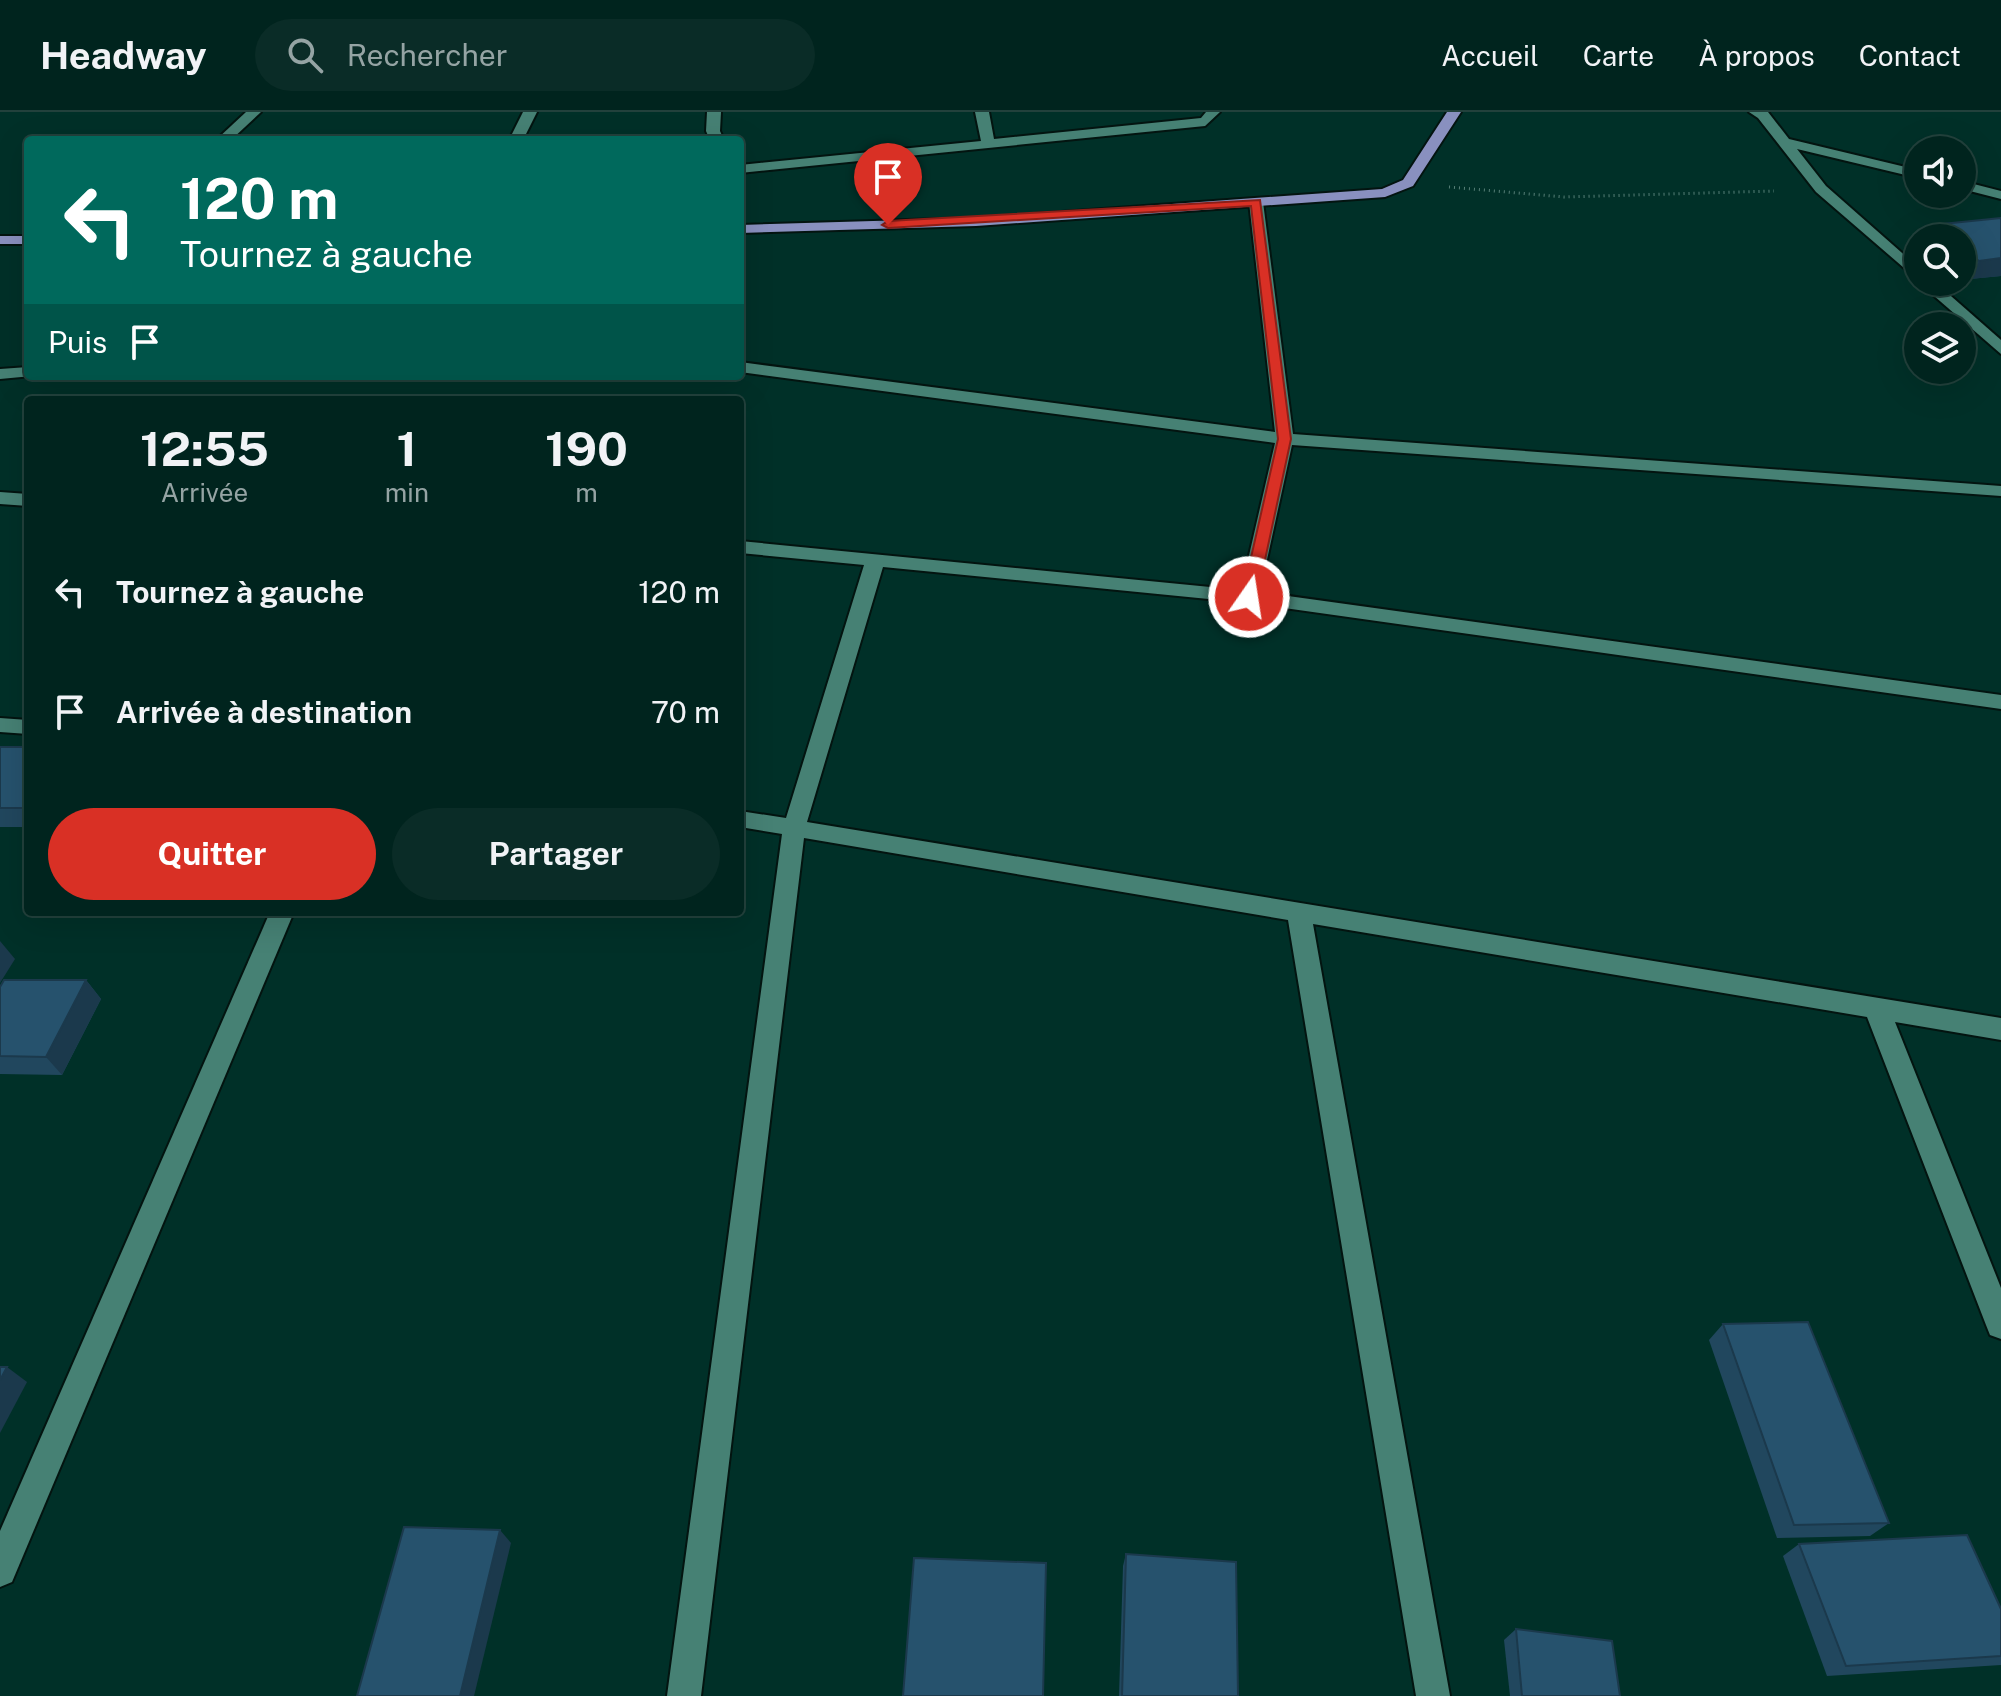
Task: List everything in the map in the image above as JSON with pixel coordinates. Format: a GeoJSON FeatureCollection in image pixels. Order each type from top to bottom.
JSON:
{"type":"FeatureCollection","features":[{"type":"Feature","properties":{"kind":"main road"},"geometry":{"type":"LineString","coordinates":[[744,229],[976,222],[1385,193],[1408,183],[1454,112]]}},
{"type":"Feature","properties":{"kind":"main road"},"geometry":{"type":"LineString","coordinates":[[0,240],[24,240]]}},
{"type":"Feature","properties":{"kind":"street"},"geometry":{"type":"LineString","coordinates":[[227,136],[254,112]]}},
{"type":"Feature","properties":{"kind":"street"},"geometry":{"type":"LineString","coordinates":[[518,136],[530,112]]}},
{"type":"Feature","properties":{"kind":"street"},"geometry":{"type":"LineString","coordinates":[[714,112],[717,136]]}},
{"type":"Feature","properties":{"kind":"street"},"geometry":{"type":"LineString","coordinates":[[982,112],[988,143]]}},
{"type":"Feature","properties":{"kind":"street"},"geometry":{"type":"LineString","coordinates":[[744,169],[1205,122],[1213,112]]}},
{"type":"Feature","properties":{"kind":"street"},"geometry":{"type":"LineString","coordinates":[[1756,112],[1763,115],[1821,189],[1904,263]]}},
{"type":"Feature","properties":{"kind":"street"},"geometry":{"type":"LineString","coordinates":[[1781,141],[1904,171]]}},
{"type":"Feature","properties":{"kind":"street"},"geometry":{"type":"LineString","coordinates":[[1976,189],[2001,195]]}},
{"type":"Feature","properties":{"kind":"street"},"geometry":{"type":"LineString","coordinates":[[1249,597],[1285,439],[1256,202]]}},
{"type":"Feature","properties":{"kind":"street"},"geometry":{"type":"LineString","coordinates":[[1942,296],[2001,349]]}},
{"type":"Feature","properties":{"kind":"street"},"geometry":{"type":"LineString","coordinates":[[744,368],[1285,439],[2001,491]]}},
{"type":"Feature","properties":{"kind":"street"},"geometry":{"type":"LineString","coordinates":[[0,374],[24,372]]}},
{"type":"Feature","properties":{"kind":"street"},"geometry":{"type":"LineString","coordinates":[[0,498],[24,500]]}},
{"type":"Feature","properties":{"kind":"street"},"geometry":{"type":"LineString","coordinates":[[744,547],[1249,597],[2001,702]]}},
{"type":"Feature","properties":{"kind":"street"},"geometry":{"type":"LineString","coordinates":[[684,1696],[794,828],[876,558]]}},
{"type":"Feature","properties":{"kind":"street"},"geometry":{"type":"LineString","coordinates":[[0,725],[24,727]]}},
{"type":"Feature","properties":{"kind":"street"},"geometry":{"type":"LineString","coordinates":[[744,820],[2001,1029]]}},
{"type":"Feature","properties":{"kind":"street"},"geometry":{"type":"LineString","coordinates":[[1299,913],[1433,1696]]}},
{"type":"Feature","properties":{"kind":"street"},"geometry":{"type":"LineString","coordinates":[[0,1570],[280,916]]}},
{"type":"Feature","properties":{"kind":"street"},"geometry":{"type":"LineString","coordinates":[[1877,1009],[2001,1325]]}},
{"type":"Feature","properties":{"kind":"path"},"geometry":{"type":"LineString","coordinates":[[1408,183],[1564,197],[1821,189]]}},
{"type":"Feature","properties":{"kind":"building"},"geometry":{"type":"Polygon","coordinates":[[[2001,218],[2001,258],[1976,259],[1976,224],[1942,224],[2001,218]]]}},
{"type":"Feature","properties":{"kind":"building"},"geometry":{"type":"Polygon","coordinates":[[[0,747],[24,747],[24,808],[0,808],[0,747]]]}},
{"type":"Feature","properties":{"kind":"building"},"geometry":{"type":"Polygon","coordinates":[[[4,980],[86,980],[46,1057],[0,1056],[0,987],[4,980]]]}},
{"type":"Feature","properties":{"kind":"building"},"geometry":{"type":"Polygon","coordinates":[[[1808,1322],[1889,1523],[1794,1525],[1723,1324],[1808,1322]]]}},
{"type":"Feature","properties":{"kind":"building"},"geometry":{"type":"Polygon","coordinates":[[[0,1367],[7,1367],[0,1380],[0,1367]]]}},
{"type":"Feature","properties":{"kind":"building"},"geometry":{"type":"Polygon","coordinates":[[[404,1527],[500,1530],[460,1696],[357,1696],[404,1527]]]}},
{"type":"Feature","properties":{"kind":"building"},"geometry":{"type":"Polygon","coordinates":[[[1967,1535],[2001,1609],[2001,1656],[1846,1666],[1799,1544],[1967,1535]]]}},
{"type":"Feature","properties":{"kind":"building"},"geometry":{"type":"Polygon","coordinates":[[[1126,1554],[1236,1562],[1238,1696],[1122,1696],[1126,1554]]]}},
{"type":"Feature","properties":{"kind":"building"},"geometry":{"type":"Polygon","coordinates":[[[914,1558],[1046,1563],[1043,1696],[903,1696],[914,1558]]]}},
{"type":"Feature","properties":{"kind":"building"},"geometry":{"type":"Polygon","coordinates":[[[1516,1629],[1612,1641],[1620,1696],[1522,1696],[1516,1629]]]}},
{"type":"Feature","properties":{"kind":"route"},"geometry":{"type":"LineString","coordinates":[[888,225],[976,222],[1256,202],[1285,439],[1249,597]]}}]}
